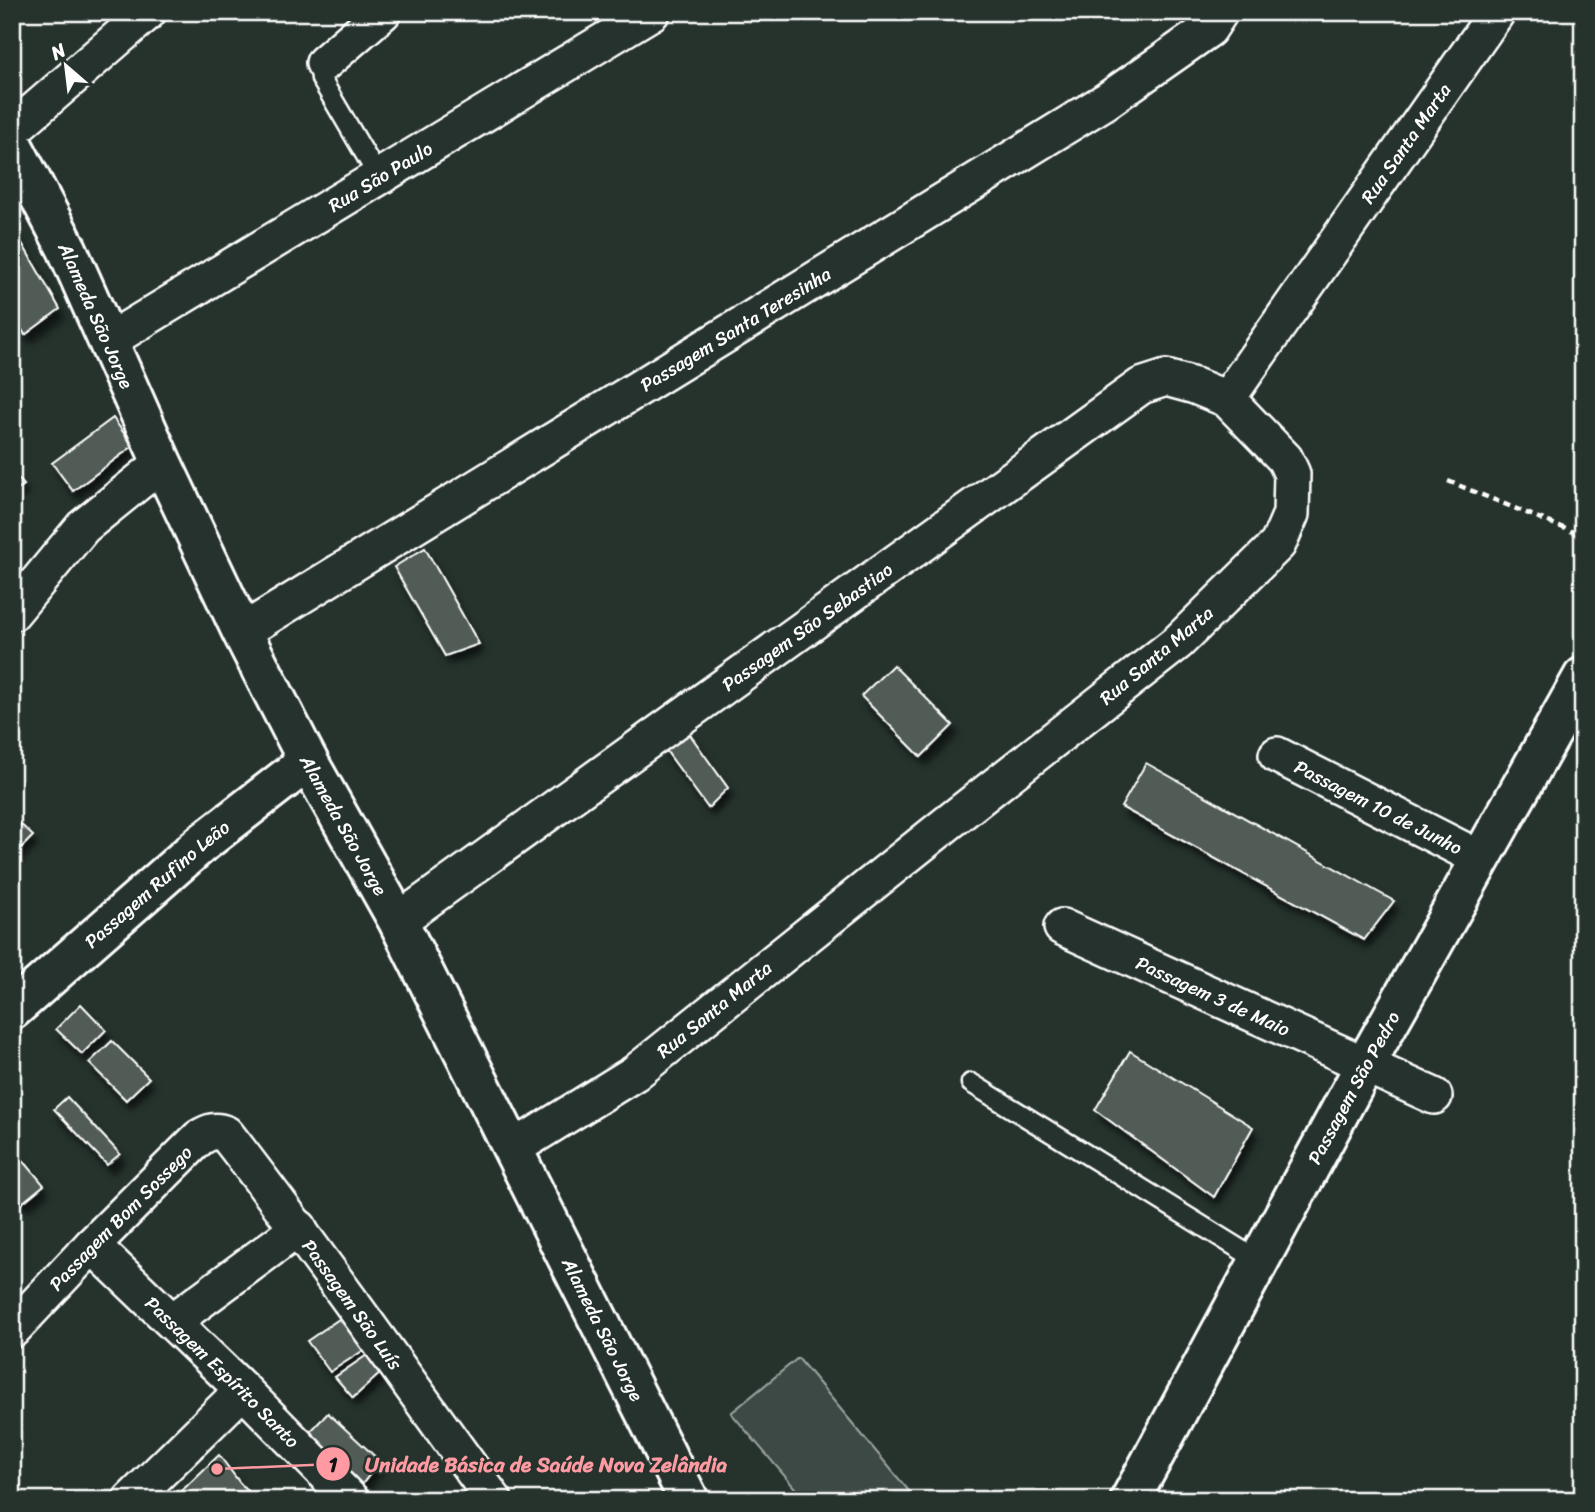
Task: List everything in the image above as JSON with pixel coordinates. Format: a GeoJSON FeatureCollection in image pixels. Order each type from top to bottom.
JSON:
{"type":"FeatureCollection","features":[{"type":"Feature","properties":{"kind":"street"},"geometry":{"type":"LineString","coordinates":[[15,153],[148,12]]}},
{"type":"Feature","properties":{"kind":"street"},"geometry":{"type":"LineString","coordinates":[[324,63],[383,12]]}},
{"type":"Feature","properties":{"kind":"street","name":"Rua São Paulo"},"geometry":{"type":"LineString","coordinates":[[108,341],[652,12]]}},
{"type":"Feature","properties":{"kind":"street","name":"Passagem Santa Teresinha"},"geometry":{"type":"LineString","coordinates":[[242,632],[1106,101],[1209,29],[1220,12]]}},
{"type":"Feature","properties":{"kind":"street","name":"Rua Santa Marta"},"geometry":{"type":"LineString","coordinates":[[514,1148],[635,1073],[1178,642],[1278,544],[1292,514],[1292,474],[1285,459],[1227,399],[1497,12]]}},
{"type":"Feature","properties":{"kind":"street","name":"Alameda São Jorge"},"geometry":{"type":"LineString","coordinates":[[15,153],[67,249],[162,463],[242,632],[308,761],[398,921],[514,1148],[680,1497]]}},
{"type":"Feature","properties":{"kind":"street","name":"Passagem São Sebastiao"},"geometry":{"type":"LineString","coordinates":[[398,921],[1141,386],[1166,377],[1227,399]]}},
{"type":"Feature","properties":{"kind":"street"},"geometry":{"type":"LineString","coordinates":[[12,614],[83,527],[162,463]]}},
{"type":"Feature","properties":{"kind":"street","name":"Passagem São Pedro"},"geometry":{"type":"LineString","coordinates":[[1130,1500],[1365,1065],[1583,677]]}},
{"type":"Feature","properties":{"kind":"street","name":"Passagem 10 de Junho"},"geometry":{"type":"LineString","coordinates":[[1277,755],[1481,859]]}},
{"type":"Feature","properties":{"kind":"street","name":"Passagem Rufino Leão"},"geometry":{"type":"LineString","coordinates":[[12,1010],[201,844],[308,761]]}},
{"type":"Feature","properties":{"kind":"street","name":"Passagem 3 de Maio"},"geometry":{"type":"LineString","coordinates":[[1062,928],[1434,1096]]}},
{"type":"Feature","properties":{"kind":"street","name":"Passagem São Luís"},"geometry":{"type":"LineString","coordinates":[[200,1139],[210,1132],[219,1131],[226,1134],[299,1228],[416,1395],[494,1500]]}},
{"type":"Feature","properties":{"kind":"street","name":"Passagem Bom Sossego"},"geometry":{"type":"LineString","coordinates":[[12,1330],[92,1245],[200,1139]]}},
{"type":"Feature","properties":{"kind":"street"},"geometry":{"type":"LineString","coordinates":[[173,1321],[299,1228]]}},
{"type":"Feature","properties":{"kind":"street","name":"Passagem Espírito Santo"},"geometry":{"type":"LineString","coordinates":[[92,1245],[173,1321],[351,1500]]}},
{"type":"Feature","properties":{"kind":"street"},"geometry":{"type":"LineString","coordinates":[[131,1500],[243,1390]]}},
{"type":"Feature","properties":{"kind":"lane"},"geometry":{"type":"LineString","coordinates":[[324,63],[320,71],[321,79],[379,178]]}},
{"type":"Feature","properties":{"kind":"lane"},"geometry":{"type":"LineString","coordinates":[[971,1083],[1259,1261]]}},
{"type":"Feature","properties":{"kind":"path"},"geometry":{"type":"LineString","coordinates":[[1448,481],[1583,536]]}},
{"type":"Feature","properties":{"kind":"shaded area"},"geometry":{"type":"Polygon","coordinates":[[[798,1358],[914,1497],[911,1500],[805,1500],[731,1413],[798,1358]]]}},
{"type":"Feature","properties":{"kind":"building"},"geometry":{"type":"Polygon","coordinates":[[[12,226],[60,309],[25,335],[12,312],[12,226]]]}},
{"type":"Feature","properties":{"kind":"building"},"geometry":{"type":"Polygon","coordinates":[[[113,418],[133,446],[73,491],[52,463],[113,418]]]}},
{"type":"Feature","properties":{"kind":"building"},"geometry":{"type":"Polygon","coordinates":[[[12,471],[24,485],[12,494],[12,471]]]}},
{"type":"Feature","properties":{"kind":"building"},"geometry":{"type":"Polygon","coordinates":[[[425,548],[479,644],[445,656],[394,567],[425,548]]]}},
{"type":"Feature","properties":{"kind":"building"},"geometry":{"type":"Polygon","coordinates":[[[893,665],[953,725],[921,757],[861,696],[893,665]]]}},
{"type":"Feature","properties":{"kind":"building"},"geometry":{"type":"Polygon","coordinates":[[[686,729],[728,788],[708,808],[662,745],[686,729]]]}},
{"type":"Feature","properties":{"kind":"building"},"geometry":{"type":"Polygon","coordinates":[[[1146,763],[1394,901],[1364,940],[1121,807],[1146,763]]]}},
{"type":"Feature","properties":{"kind":"building"},"geometry":{"type":"Polygon","coordinates":[[[12,816],[33,836],[12,857],[12,816]]]}},
{"type":"Feature","properties":{"kind":"building"},"geometry":{"type":"Polygon","coordinates":[[[81,1004],[106,1030],[82,1054],[56,1029],[81,1004]]]}},
{"type":"Feature","properties":{"kind":"building"},"geometry":{"type":"Polygon","coordinates":[[[112,1041],[149,1078],[126,1100],[89,1063],[112,1041]]]}},
{"type":"Feature","properties":{"kind":"building"},"geometry":{"type":"Polygon","coordinates":[[[1130,1051],[1253,1127],[1214,1197],[1095,1110],[1130,1051]]]}},
{"type":"Feature","properties":{"kind":"building"},"geometry":{"type":"Polygon","coordinates":[[[67,1097],[120,1154],[107,1165],[54,1109],[67,1097]]]}},
{"type":"Feature","properties":{"kind":"building"},"geometry":{"type":"Polygon","coordinates":[[[12,1147],[44,1185],[22,1203],[12,1191],[12,1147]]]}},
{"type":"Feature","properties":{"kind":"building"},"geometry":{"type":"Polygon","coordinates":[[[345,1315],[367,1348],[330,1372],[307,1341],[345,1315]]]}},
{"type":"Feature","properties":{"kind":"building"},"geometry":{"type":"Polygon","coordinates":[[[370,1353],[384,1370],[353,1398],[335,1377],[370,1353]]]}},
{"type":"Feature","properties":{"kind":"building"},"geometry":{"type":"Polygon","coordinates":[[[328,1413],[380,1461],[360,1487],[307,1435],[328,1413]]]}},
{"type":"Feature","properties":{"kind":"building"},"geometry":{"type":"Polygon","coordinates":[[[219,1455],[256,1500],[172,1500],[219,1455]]]}},
{"type":"Feature","properties":{"kind":"place","name":"Unidade Básica de Saúde Nova Zelândia"},"geometry":{"type":"Point","coordinates":[217,1469]}}]}
